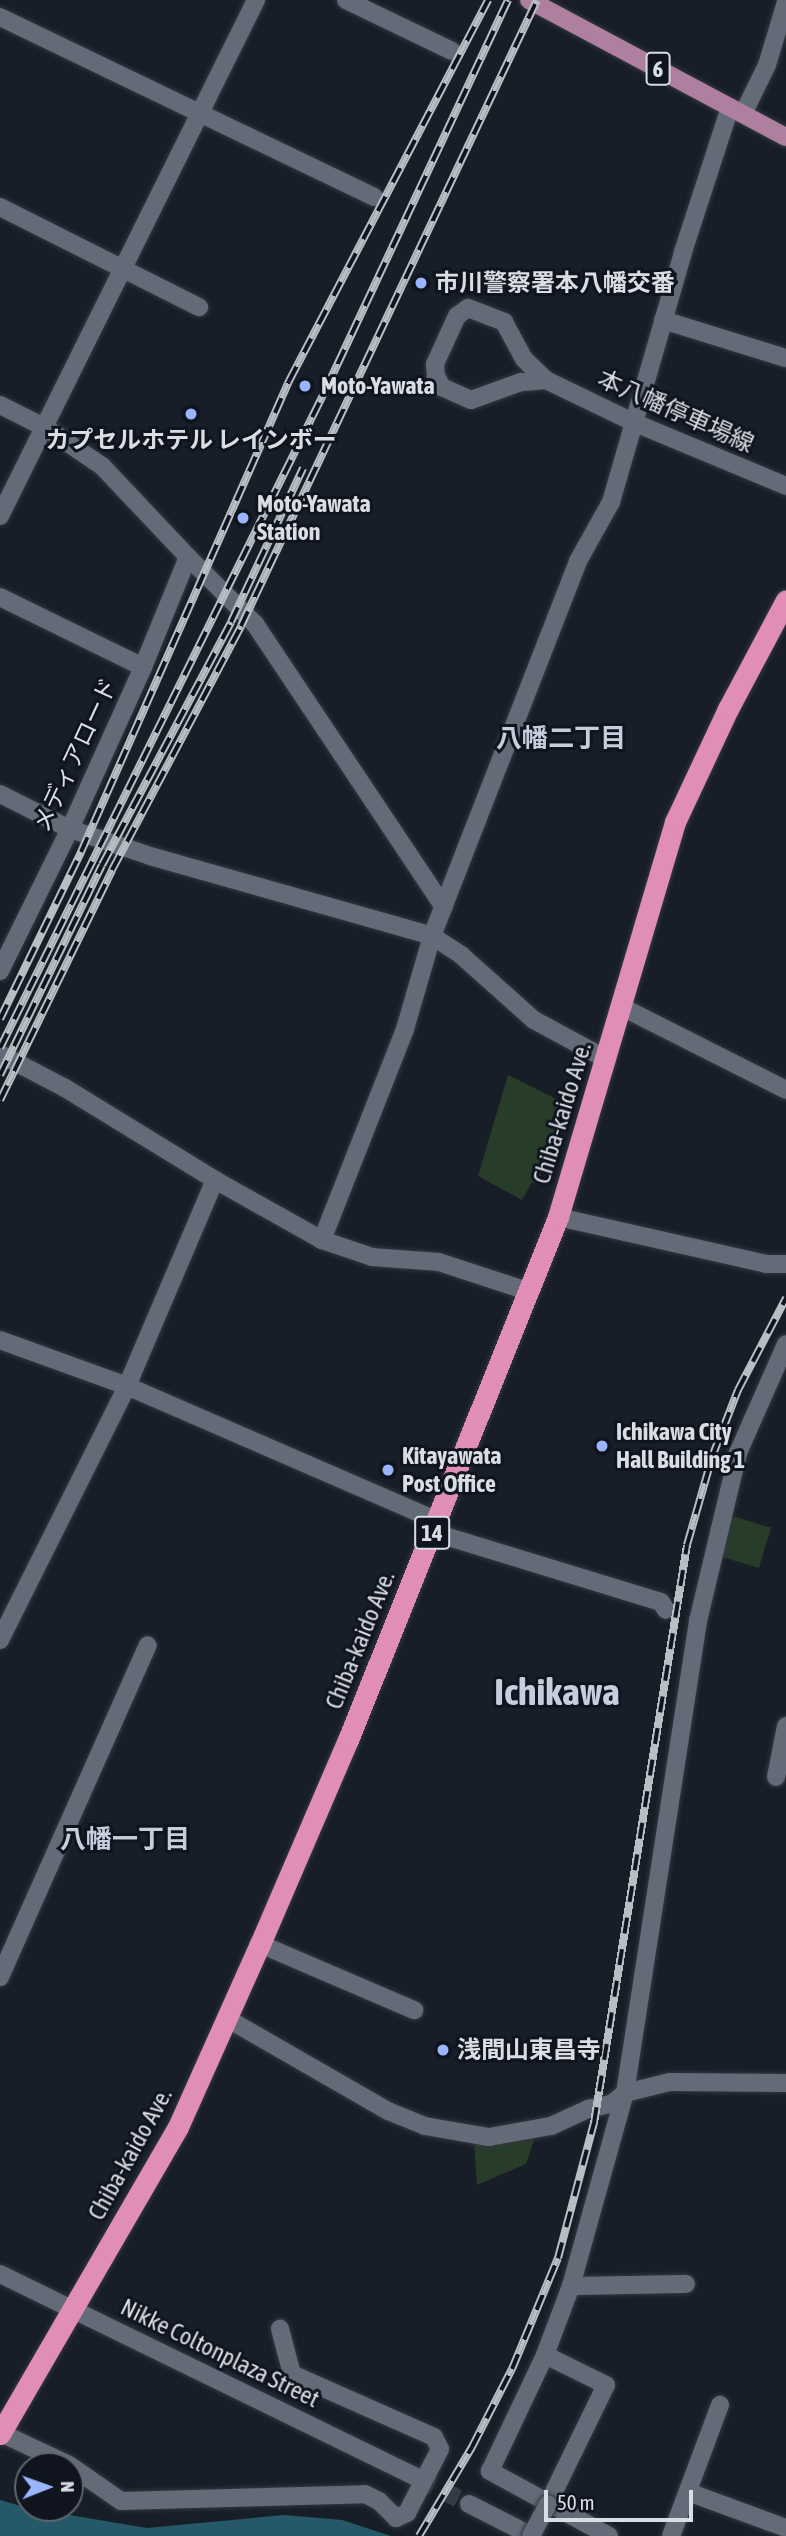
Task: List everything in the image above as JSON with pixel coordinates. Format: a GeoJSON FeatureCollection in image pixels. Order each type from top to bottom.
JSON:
{"type":"FeatureCollection","features":[{"type":"Feature","properties":{"kind":"highway","name":"Chiba-kaido Ave."},"geometry":{"type":"LineString","coordinates":[[0,2434],[178,2127],[228,2019],[435,1527],[530,1292],[558,1217],[675,822],[728,709],[786,600]]}},
{"type":"Feature","properties":{"kind":"main road","name":"6"},"geometry":{"type":"LineString","coordinates":[[529,0],[786,137]]}},
{"type":"Feature","properties":{"kind":"street"},"geometry":{"type":"LineString","coordinates":[[0,516],[256,0]]}},
{"type":"Feature","properties":{"kind":"street"},"geometry":{"type":"LineString","coordinates":[[346,0],[452,51]]}},
{"type":"Feature","properties":{"kind":"street"},"geometry":{"type":"LineString","coordinates":[[322,1240],[405,1029],[432,936],[578,561],[611,502],[663,320],[736,111],[767,65],[786,2]]}},
{"type":"Feature","properties":{"kind":"street"},"geometry":{"type":"LineString","coordinates":[[0,17],[374,197]]}},
{"type":"Feature","properties":{"kind":"street"},"geometry":{"type":"LineString","coordinates":[[0,207],[199,307]]}},
{"type":"Feature","properties":{"kind":"street","name":"本八幡停車場線"},"geometry":{"type":"LineString","coordinates":[[547,380],[521,382],[482,399],[471,400],[442,387],[436,376],[435,364],[457,316],[468,309],[504,322],[524,359],[547,380],[635,423],[786,486]]}},
{"type":"Feature","properties":{"kind":"street"},"geometry":{"type":"LineString","coordinates":[[663,320],[786,358]]}},
{"type":"Feature","properties":{"kind":"street"},"geometry":{"type":"LineString","coordinates":[[0,405],[46,428],[102,466],[254,624],[444,907]]}},
{"type":"Feature","properties":{"kind":"street","name":"メディアロード"},"geometry":{"type":"LineString","coordinates":[[0,971],[143,667],[188,556]]}},
{"type":"Feature","properties":{"kind":"street"},"geometry":{"type":"LineString","coordinates":[[0,597],[143,667]]}},
{"type":"Feature","properties":{"kind":"street"},"geometry":{"type":"LineString","coordinates":[[0,793],[69,829],[150,856],[432,936],[461,955],[534,1020],[606,1059]]}},
{"type":"Feature","properties":{"kind":"street"},"geometry":{"type":"LineString","coordinates":[[622,1007],[786,1090]]}},
{"type":"Feature","properties":{"kind":"street"},"geometry":{"type":"LineString","coordinates":[[0,1054],[65,1088],[215,1180],[322,1240],[372,1257],[439,1262],[530,1292]]}},
{"type":"Feature","properties":{"kind":"street"},"geometry":{"type":"LineString","coordinates":[[0,1640],[127,1386],[215,1180]]}},
{"type":"Feature","properties":{"kind":"street"},"geometry":{"type":"LineString","coordinates":[[558,1217],[766,1264],[786,1264]]}},
{"type":"Feature","properties":{"kind":"street"},"geometry":{"type":"LineString","coordinates":[[0,1340],[127,1386],[435,1527],[661,1602],[666,1610]]}},
{"type":"Feature","properties":{"kind":"street"},"geometry":{"type":"LineString","coordinates":[[609,2536],[490,2471],[545,2355],[571,2286],[625,2093],[698,1621],[738,1453],[786,1344]]}},
{"type":"Feature","properties":{"kind":"street"},"geometry":{"type":"LineString","coordinates":[[0,1977],[148,1644]]}},
{"type":"Feature","properties":{"kind":"street"},"geometry":{"type":"LineString","coordinates":[[776,1777],[786,1730]]}},
{"type":"Feature","properties":{"kind":"street"},"geometry":{"type":"LineString","coordinates":[[260,1944],[414,2010]]}},
{"type":"Feature","properties":{"kind":"street"},"geometry":{"type":"LineString","coordinates":[[228,2019],[388,2111],[425,2126],[489,2137],[551,2126],[588,2109],[613,2103],[625,2093],[670,2082],[786,2083]]}},
{"type":"Feature","properties":{"kind":"street","name":"Nikke Coltonplaza Street"},"geometry":{"type":"LineString","coordinates":[[0,2274],[418,2477]]}},
{"type":"Feature","properties":{"kind":"street"},"geometry":{"type":"LineString","coordinates":[[571,2286],[686,2284]]}},
{"type":"Feature","properties":{"kind":"street"},"geometry":{"type":"LineString","coordinates":[[0,2434],[69,2465],[121,2501],[365,2494],[379,2501],[396,2518],[407,2513],[440,2449],[434,2437],[292,2374],[280,2329]]}},
{"type":"Feature","properties":{"kind":"street"},"geometry":{"type":"LineString","coordinates":[[469,2504],[531,2536],[548,2504],[606,2385],[545,2355]]}},
{"type":"Feature","properties":{"kind":"street"},"geometry":{"type":"LineString","coordinates":[[671,2536],[720,2405]]}},
{"type":"Feature","properties":{"kind":"street"},"geometry":{"type":"LineString","coordinates":[[688,2492],[786,2528]]}},
{"type":"Feature","properties":{"kind":"green space"},"geometry":{"type":"Polygon","coordinates":[[[508,1075],[564,1103],[538,1184],[532,1182],[522,1200],[478,1176],[508,1075]]]}},
{"type":"Feature","properties":{"kind":"green space"},"geometry":{"type":"Polygon","coordinates":[[[729,1515],[771,1528],[759,1568],[717,1555],[729,1515]]]}},
{"type":"Feature","properties":{"kind":"green space"},"geometry":{"type":"Polygon","coordinates":[[[535,2137],[526,2164],[477,2185],[474,2143],[535,2137]]]}},
{"type":"Feature","properties":{"kind":"water"},"geometry":{"type":"Polygon","coordinates":[[[0,2500],[14,2504],[14,2522],[84,2522],[84,2517],[147,2528],[284,2515],[342,2520],[391,2536],[0,2536],[0,2500]]]}},
{"type":"Feature","properties":{"kind":"tunnel"},"geometry":{"type":"LineString","coordinates":[[418,2478],[469,2504]]}},
{"type":"Feature","properties":{"kind":"railway"},"geometry":{"type":"LineString","coordinates":[[0,1019],[81,852],[289,381],[488,0]]}},
{"type":"Feature","properties":{"kind":"railway"},"geometry":{"type":"LineString","coordinates":[[0,1048],[324,393],[508,0]]}},
{"type":"Feature","properties":{"kind":"railway"},"geometry":{"type":"LineString","coordinates":[[0,1100],[112,870],[241,626],[537,0]]}},
{"type":"Feature","properties":{"kind":"railway"},"geometry":{"type":"LineString","coordinates":[[0,1075],[102,865],[231,622],[303,468]]}},
{"type":"Feature","properties":{"kind":"railway"},"geometry":{"type":"LineString","coordinates":[[419,2536],[472,2447],[512,2369],[558,2258],[594,2123],[687,1545],[712,1457],[738,1390],[786,1298]]}},
{"type":"Feature","properties":{"kind":"place","name":"市川警察署本八幡交番"},"geometry":{"type":"Point","coordinates":[421,283]}},
{"type":"Feature","properties":{"kind":"place","name":"Moto-Yawata"},"geometry":{"type":"Point","coordinates":[305,386]}},
{"type":"Feature","properties":{"kind":"place","name":"カプセルホテル レインボー"},"geometry":{"type":"Point","coordinates":[191,414]}},
{"type":"Feature","properties":{"kind":"place","name":"Moto-Yawata Station"},"geometry":{"type":"Point","coordinates":[243,518]}},
{"type":"Feature","properties":{"kind":"place","name":"Ichikawa City Hall Building 1"},"geometry":{"type":"Point","coordinates":[602,1446]}},
{"type":"Feature","properties":{"kind":"place","name":"Kitayawata Post Office"},"geometry":{"type":"Point","coordinates":[388,1470]}},
{"type":"Feature","properties":{"kind":"place","name":"浅間山東昌寺"},"geometry":{"type":"Point","coordinates":[443,2050]}},
{"type":"Feature","properties":{"kind":"district","name":"八幡二丁目"},"geometry":{"type":"Point","coordinates":[561,739]}},
{"type":"Feature","properties":{"kind":"district","name":"Ichikawa"},"geometry":{"type":"Point","coordinates":[557,1692]}},
{"type":"Feature","properties":{"kind":"district","name":"八幡一丁目"},"geometry":{"type":"Point","coordinates":[125,1840]}}]}
